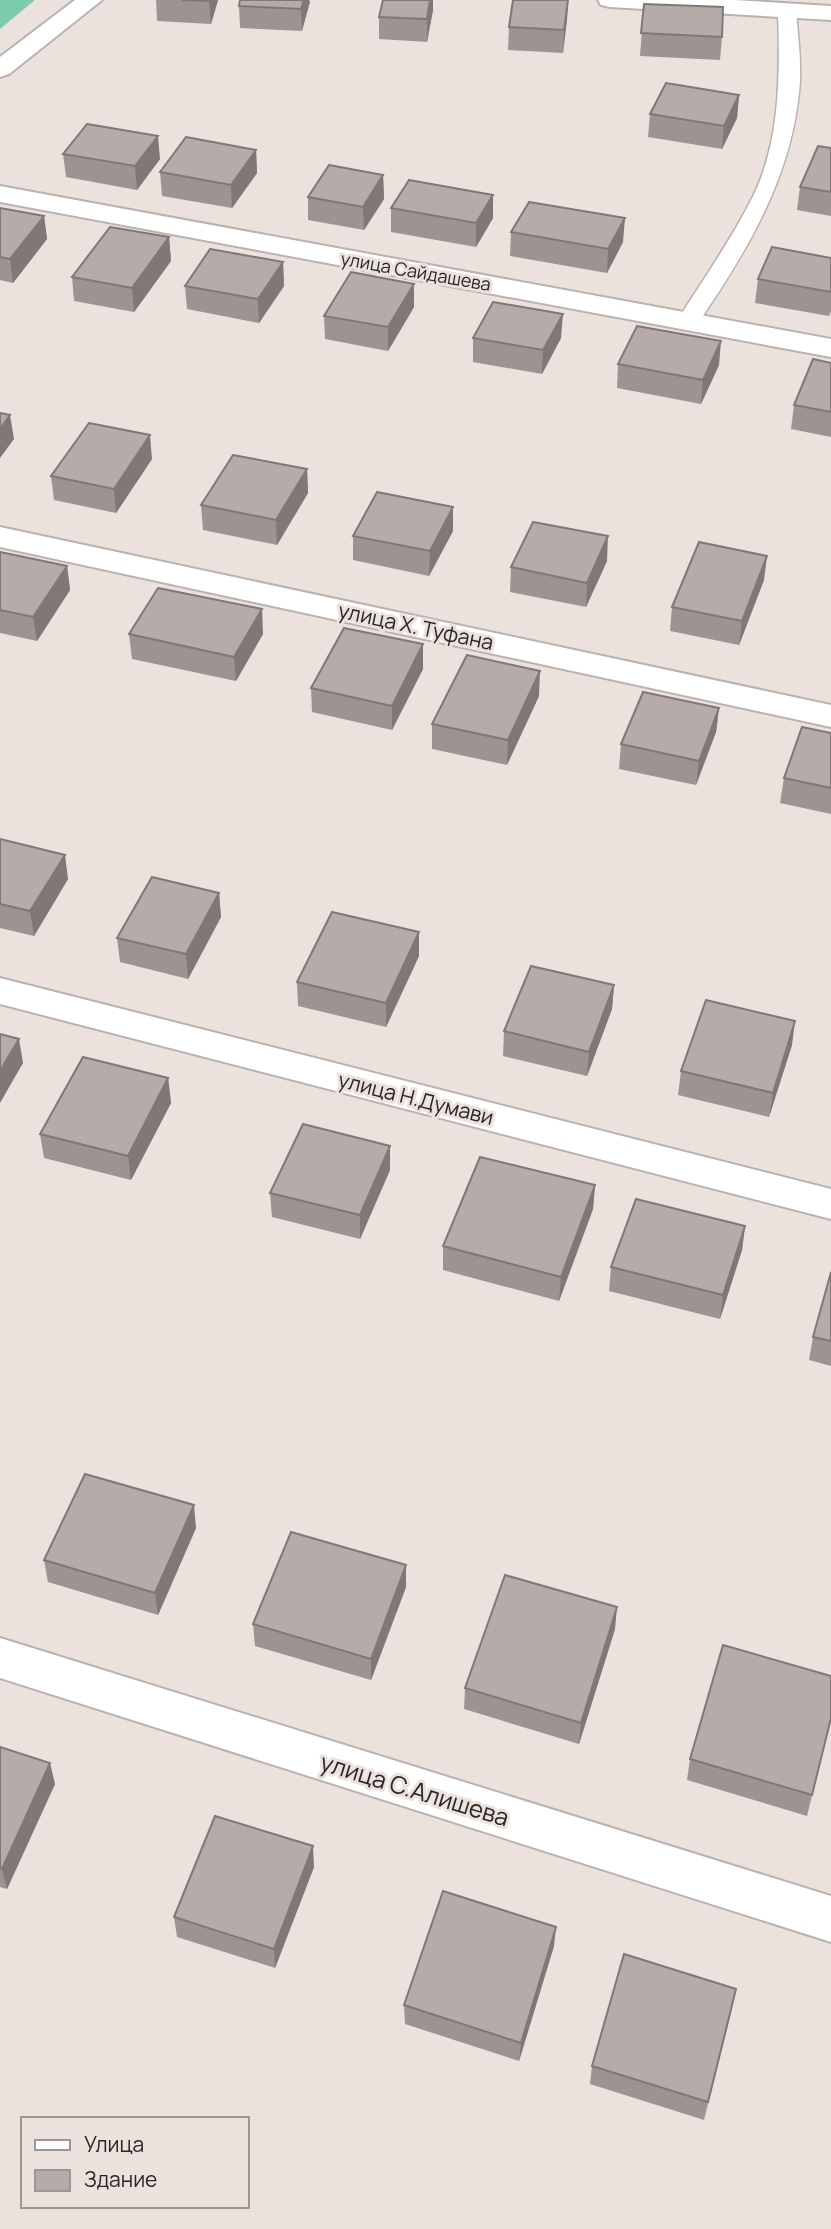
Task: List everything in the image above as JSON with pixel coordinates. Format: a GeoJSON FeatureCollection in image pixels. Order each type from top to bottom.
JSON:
{"type":"FeatureCollection","features":[{"type":"Feature","properties":{"kind":"street"},"geometry":{"type":"LineString","coordinates":[[0,69],[90,0]]}},
{"type":"Feature","properties":{"kind":"street"},"geometry":{"type":"LineString","coordinates":[[610,0],[831,13]]}},
{"type":"Feature","properties":{"kind":"street","name":"улица Сайдашева"},"geometry":{"type":"LineString","coordinates":[[0,194],[831,348]]}},
{"type":"Feature","properties":{"kind":"street","name":"улица Х. Туфана"},"geometry":{"type":"LineString","coordinates":[[0,537],[831,716]]}},
{"type":"Feature","properties":{"kind":"street","name":"улица Н.Думави"},"geometry":{"type":"LineString","coordinates":[[0,992],[831,1204]]}},
{"type":"Feature","properties":{"kind":"street","name":"улица С.Алишева"},"geometry":{"type":"LineString","coordinates":[[0,1658],[831,1919]]}},
{"type":"Feature","properties":{"kind":"lane"},"geometry":{"type":"LineString","coordinates":[[688,321],[760,204],[781,144],[790,80],[787,11]]}},
{"type":"Feature","properties":{"kind":"green space"},"geometry":{"type":"Polygon","coordinates":[[[0,0],[35,0],[0,29],[0,0]]]}},
{"type":"Feature","properties":{"kind":"building"},"geometry":{"type":"Polygon","coordinates":[[[240,0],[304,0],[301,9],[239,6],[240,0]]]}},
{"type":"Feature","properties":{"kind":"building"},"geometry":{"type":"Polygon","coordinates":[[[383,0],[430,0],[427,19],[379,17],[383,0]]]}},
{"type":"Feature","properties":{"kind":"building"},"geometry":{"type":"Polygon","coordinates":[[[513,0],[568,0],[564,30],[509,27],[513,0]]]}},
{"type":"Feature","properties":{"kind":"building"},"geometry":{"type":"Polygon","coordinates":[[[644,4],[723,7],[722,37],[641,33],[644,4]]]}},
{"type":"Feature","properties":{"kind":"building"},"geometry":{"type":"Polygon","coordinates":[[[666,83],[739,95],[724,126],[650,114],[666,83]]]}},
{"type":"Feature","properties":{"kind":"building"},"geometry":{"type":"Polygon","coordinates":[[[87,124],[158,136],[135,166],[63,154],[87,124]]]}},
{"type":"Feature","properties":{"kind":"building"},"geometry":{"type":"Polygon","coordinates":[[[186,137],[256,150],[231,185],[160,172],[186,137]]]}},
{"type":"Feature","properties":{"kind":"building"},"geometry":{"type":"Polygon","coordinates":[[[818,146],[831,148],[831,192],[800,187],[818,146]]]}},
{"type":"Feature","properties":{"kind":"building"},"geometry":{"type":"Polygon","coordinates":[[[329,165],[383,175],[363,207],[308,197],[329,165]]]}},
{"type":"Feature","properties":{"kind":"building"},"geometry":{"type":"Polygon","coordinates":[[[409,180],[493,195],[476,223],[391,208],[409,180]]]}},
{"type":"Feature","properties":{"kind":"building"},"geometry":{"type":"Polygon","coordinates":[[[529,202],[625,218],[608,249],[511,232],[529,202]]]}},
{"type":"Feature","properties":{"kind":"building"},"geometry":{"type":"Polygon","coordinates":[[[0,208],[44,216],[10,259],[0,257],[0,208]]]}},
{"type":"Feature","properties":{"kind":"building"},"geometry":{"type":"Polygon","coordinates":[[[110,227],[169,237],[132,288],[72,277],[110,227]]]}},
{"type":"Feature","properties":{"kind":"building"},"geometry":{"type":"Polygon","coordinates":[[[772,247],[831,258],[831,292],[758,279],[772,247]]]}},
{"type":"Feature","properties":{"kind":"building"},"geometry":{"type":"Polygon","coordinates":[[[210,249],[283,262],[258,299],[185,286],[210,249]]]}},
{"type":"Feature","properties":{"kind":"building"},"geometry":{"type":"Polygon","coordinates":[[[351,272],[414,284],[388,327],[324,316],[351,272]]]}},
{"type":"Feature","properties":{"kind":"building"},"geometry":{"type":"Polygon","coordinates":[[[493,302],[563,314],[543,350],[473,338],[493,302]]]}},
{"type":"Feature","properties":{"kind":"building"},"geometry":{"type":"Polygon","coordinates":[[[637,326],[721,341],[703,380],[618,364],[637,326]]]}},
{"type":"Feature","properties":{"kind":"building"},"geometry":{"type":"Polygon","coordinates":[[[813,359],[831,363],[831,412],[794,405],[813,359]]]}},
{"type":"Feature","properties":{"kind":"building"},"geometry":{"type":"Polygon","coordinates":[[[0,413],[10,415],[0,429],[0,413]]]}},
{"type":"Feature","properties":{"kind":"building"},"geometry":{"type":"Polygon","coordinates":[[[89,423],[150,435],[114,489],[51,476],[89,423]]]}},
{"type":"Feature","properties":{"kind":"building"},"geometry":{"type":"Polygon","coordinates":[[[233,455],[307,469],[276,520],[201,505],[233,455]]]}},
{"type":"Feature","properties":{"kind":"building"},"geometry":{"type":"Polygon","coordinates":[[[377,492],[453,507],[430,551],[353,536],[377,492]]]}},
{"type":"Feature","properties":{"kind":"building"},"geometry":{"type":"Polygon","coordinates":[[[533,522],[608,536],[587,583],[511,567],[533,522]]]}},
{"type":"Feature","properties":{"kind":"building"},"geometry":{"type":"Polygon","coordinates":[[[699,542],[767,556],[742,621],[672,607],[699,542]]]}},
{"type":"Feature","properties":{"kind":"building"},"geometry":{"type":"Polygon","coordinates":[[[0,552],[67,566],[33,617],[0,610],[0,552]]]}},
{"type":"Feature","properties":{"kind":"building"},"geometry":{"type":"Polygon","coordinates":[[[158,588],[262,609],[234,657],[129,634],[158,588]]]}},
{"type":"Feature","properties":{"kind":"building"},"geometry":{"type":"Polygon","coordinates":[[[344,628],[423,644],[392,706],[311,688],[344,628]]]}},
{"type":"Feature","properties":{"kind":"building"},"geometry":{"type":"Polygon","coordinates":[[[467,655],[540,671],[508,740],[432,724],[467,655]]]}},
{"type":"Feature","properties":{"kind":"building"},"geometry":{"type":"Polygon","coordinates":[[[643,692],[719,708],[699,761],[621,744],[643,692]]]}},
{"type":"Feature","properties":{"kind":"building"},"geometry":{"type":"Polygon","coordinates":[[[802,727],[831,733],[831,788],[784,778],[802,727]]]}},
{"type":"Feature","properties":{"kind":"building"},"geometry":{"type":"Polygon","coordinates":[[[0,839],[65,855],[30,911],[0,904],[0,839]]]}},
{"type":"Feature","properties":{"kind":"building"},"geometry":{"type":"Polygon","coordinates":[[[152,877],[219,893],[186,954],[117,938],[152,877]]]}},
{"type":"Feature","properties":{"kind":"building"},"geometry":{"type":"Polygon","coordinates":[[[332,912],[419,932],[386,1003],[297,982],[332,912]]]}},
{"type":"Feature","properties":{"kind":"building"},"geometry":{"type":"Polygon","coordinates":[[[531,966],[614,985],[589,1052],[504,1031],[531,966]]]}},
{"type":"Feature","properties":{"kind":"building"},"geometry":{"type":"Polygon","coordinates":[[[706,1000],[795,1021],[773,1093],[681,1071],[706,1000]]]}},
{"type":"Feature","properties":{"kind":"building"},"geometry":{"type":"Polygon","coordinates":[[[0,1034],[19,1039],[0,1071],[0,1034]]]}},
{"type":"Feature","properties":{"kind":"building"},"geometry":{"type":"Polygon","coordinates":[[[83,1057],[168,1078],[128,1156],[40,1134],[83,1057]]]}},
{"type":"Feature","properties":{"kind":"building"},"geometry":{"type":"Polygon","coordinates":[[[303,1124],[390,1146],[360,1215],[270,1193],[303,1124]]]}},
{"type":"Feature","properties":{"kind":"building"},"geometry":{"type":"Polygon","coordinates":[[[480,1157],[595,1185],[561,1277],[443,1246],[480,1157]]]}},
{"type":"Feature","properties":{"kind":"building"},"geometry":{"type":"Polygon","coordinates":[[[636,1199],[745,1226],[723,1295],[611,1267],[636,1199]]]}},
{"type":"Feature","properties":{"kind":"building"},"geometry":{"type":"Polygon","coordinates":[[[831,1272],[831,1341],[813,1337],[831,1272]]]}},
{"type":"Feature","properties":{"kind":"building"},"geometry":{"type":"Polygon","coordinates":[[[85,1474],[194,1505],[155,1593],[44,1560],[85,1474]]]}},
{"type":"Feature","properties":{"kind":"building"},"geometry":{"type":"Polygon","coordinates":[[[291,1532],[406,1565],[371,1659],[253,1624],[291,1532]]]}},
{"type":"Feature","properties":{"kind":"building"},"geometry":{"type":"Polygon","coordinates":[[[505,1575],[617,1607],[581,1723],[465,1688],[505,1575]]]}},
{"type":"Feature","properties":{"kind":"building"},"geometry":{"type":"Polygon","coordinates":[[[723,1645],[831,1676],[831,1718],[812,1795],[690,1759],[723,1645]]]}},
{"type":"Feature","properties":{"kind":"building"},"geometry":{"type":"Polygon","coordinates":[[[0,1747],[50,1763],[2,1869],[0,1868],[0,1747]]]}},
{"type":"Feature","properties":{"kind":"building"},"geometry":{"type":"Polygon","coordinates":[[[215,1816],[313,1846],[274,1949],[174,1917],[215,1816]]]}},
{"type":"Feature","properties":{"kind":"building"},"geometry":{"type":"Polygon","coordinates":[[[443,1891],[556,1927],[521,2043],[404,2005],[443,1891]]]}},
{"type":"Feature","properties":{"kind":"building"},"geometry":{"type":"Polygon","coordinates":[[[624,1954],[736,1989],[708,2102],[592,2066],[624,1954]]]}}]}
